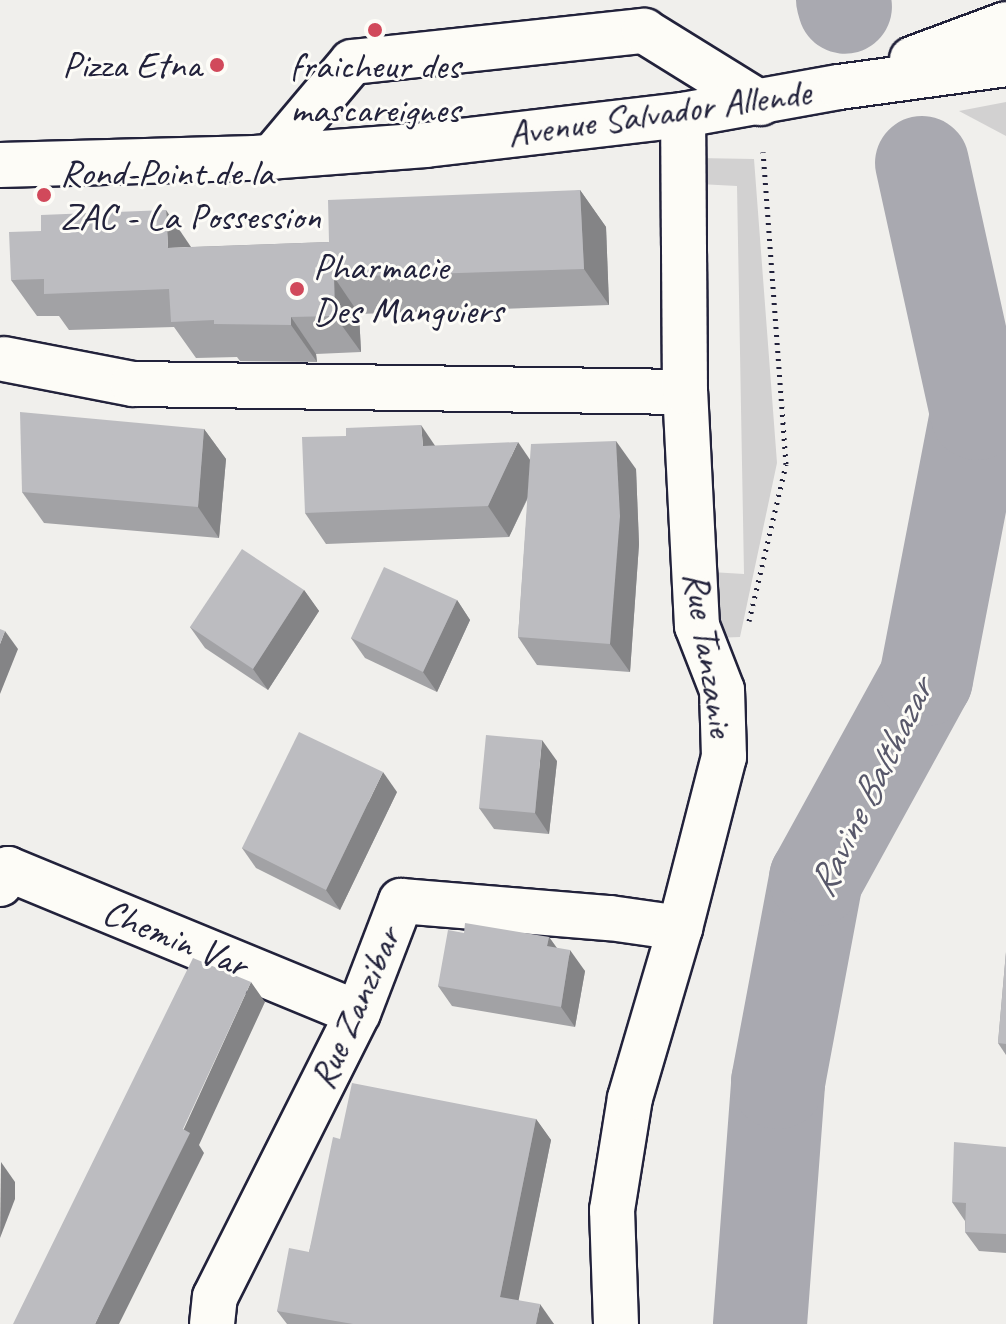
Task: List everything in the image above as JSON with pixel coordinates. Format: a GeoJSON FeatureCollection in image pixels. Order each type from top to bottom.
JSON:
{"type":"FeatureCollection","features":[{"type":"Feature","properties":{"kind":"street"},"geometry":{"type":"LineString","coordinates":[[839,87],[1006,24]]}},
{"type":"Feature","properties":{"kind":"street"},"geometry":{"type":"LineString","coordinates":[[272,157],[352,62],[644,31],[760,103]]}},
{"type":"Feature","properties":{"kind":"street"},"geometry":{"type":"LineString","coordinates":[[839,87],[1006,64]]}},
{"type":"Feature","properties":{"kind":"street","name":"Avenue Salvador Allende"},"geometry":{"type":"LineString","coordinates":[[0,165],[272,157],[426,145],[683,115],[839,87]]}},
{"type":"Feature","properties":{"kind":"street","name":"Rue Tanzanie"},"geometry":{"type":"LineString","coordinates":[[616,1324],[612,1210],[630,1098],[680,928],[724,757],[722,690],[697,626],[685,392],[683,115]]}},
{"type":"Feature","properties":{"kind":"street"},"geometry":{"type":"LineString","coordinates":[[4,359],[133,384],[685,392]]}},
{"type":"Feature","properties":{"kind":"street","name":"Chemin Var"},"geometry":{"type":"LineString","coordinates":[[0,884],[8,869],[358,1013]]}},
{"type":"Feature","properties":{"kind":"street","name":"Rue Zanzibar"},"geometry":{"type":"LineString","coordinates":[[212,1324],[215,1297],[358,1013],[401,901],[610,918],[680,928]]}},
{"type":"Feature","properties":{"kind":"path"},"geometry":{"type":"LineString","coordinates":[[748,627],[786,464],[760,103]]}},
{"type":"Feature","properties":{"kind":"shaded area"},"geometry":{"type":"Polygon","coordinates":[[[1006,102],[1006,136],[959,111],[1006,102]]]}},
{"type":"Feature","properties":{"kind":"shaded area"},"geometry":{"type":"Polygon","coordinates":[[[697,158],[754,159],[777,463],[740,637],[714,638],[711,572],[744,574],[737,186],[699,184],[697,158]]]}},
{"type":"Feature","properties":{"kind":"building"},"geometry":{"type":"Polygon","coordinates":[[[580,190],[584,269],[334,277],[335,316],[291,317],[291,325],[214,324],[214,320],[171,322],[169,289],[44,294],[44,279],[11,280],[9,232],[41,231],[41,215],[166,210],[168,248],[329,242],[328,200],[580,190]]]}},
{"type":"Feature","properties":{"kind":"building"},"geometry":{"type":"Polygon","coordinates":[[[20,412],[204,429],[198,507],[22,492],[20,412]]]}},
{"type":"Feature","properties":{"kind":"building"},"geometry":{"type":"Polygon","coordinates":[[[421,425],[423,446],[518,442],[488,506],[305,513],[302,437],[346,436],[346,428],[421,425]]]}},
{"type":"Feature","properties":{"kind":"building"},"geometry":{"type":"Polygon","coordinates":[[[616,441],[620,516],[610,644],[518,637],[531,444],[616,441]]]}},
{"type":"Feature","properties":{"kind":"building"},"geometry":{"type":"Polygon","coordinates":[[[242,549],[304,590],[253,669],[190,627],[242,549]]]}},
{"type":"Feature","properties":{"kind":"building"},"geometry":{"type":"Polygon","coordinates":[[[384,567],[457,600],[423,672],[351,638],[384,567]]]}},
{"type":"Feature","properties":{"kind":"building"},"geometry":{"type":"Polygon","coordinates":[[[299,732],[383,772],[326,890],[242,848],[299,732]]]}},
{"type":"Feature","properties":{"kind":"building"},"geometry":{"type":"Polygon","coordinates":[[[486,735],[542,740],[535,813],[479,808],[486,735]]]}},
{"type":"Feature","properties":{"kind":"building"},"geometry":{"type":"Polygon","coordinates":[[[465,923],[549,937],[547,946],[570,950],[561,1007],[438,986],[448,930],[464,933],[465,923]]]}},
{"type":"Feature","properties":{"kind":"building"},"geometry":{"type":"Polygon","coordinates":[[[1006,952],[1006,1044],[998,1043],[1006,952]]]}},
{"type":"Feature","properties":{"kind":"building"},"geometry":{"type":"Polygon","coordinates":[[[193,958],[251,982],[183,1129],[190,1133],[95,1324],[13,1324],[193,958]]]}},
{"type":"Feature","properties":{"kind":"building"},"geometry":{"type":"Polygon","coordinates":[[[352,1083],[536,1119],[500,1297],[540,1304],[536,1324],[353,1324],[277,1311],[289,1248],[309,1252],[333,1137],[340,1139],[352,1083]]]}},
{"type":"Feature","properties":{"kind":"building"},"geometry":{"type":"Polygon","coordinates":[[[954,1142],[1006,1147],[1006,1234],[965,1232],[966,1203],[952,1202],[954,1142]]]}},
{"type":"Feature","properties":{"kind":"waterway","name":"Ravine Balthazar"},"geometry":{"type":"LineString","coordinates":[[843,0],[845,7]]}},
{"type":"Feature","properties":{"kind":"waterway","name":"Ravine Balthazar"},"geometry":{"type":"LineString","coordinates":[[760,1324],[778,1082],[816,879],[926,679],[977,413],[922,163]]}},
{"type":"Feature","properties":{"kind":"place","name":"fraicheur des mascareignes"},"geometry":{"type":"Point","coordinates":[375,30]}},
{"type":"Feature","properties":{"kind":"place","name":"Pizza Etna"},"geometry":{"type":"Point","coordinates":[217,65]}},
{"type":"Feature","properties":{"kind":"place","name":"Rond-Point de la ZAC - La Possession"},"geometry":{"type":"Point","coordinates":[44,195]}},
{"type":"Feature","properties":{"kind":"place","name":"Pharmacie Des Manguiers"},"geometry":{"type":"Point","coordinates":[297,289]}}]}
